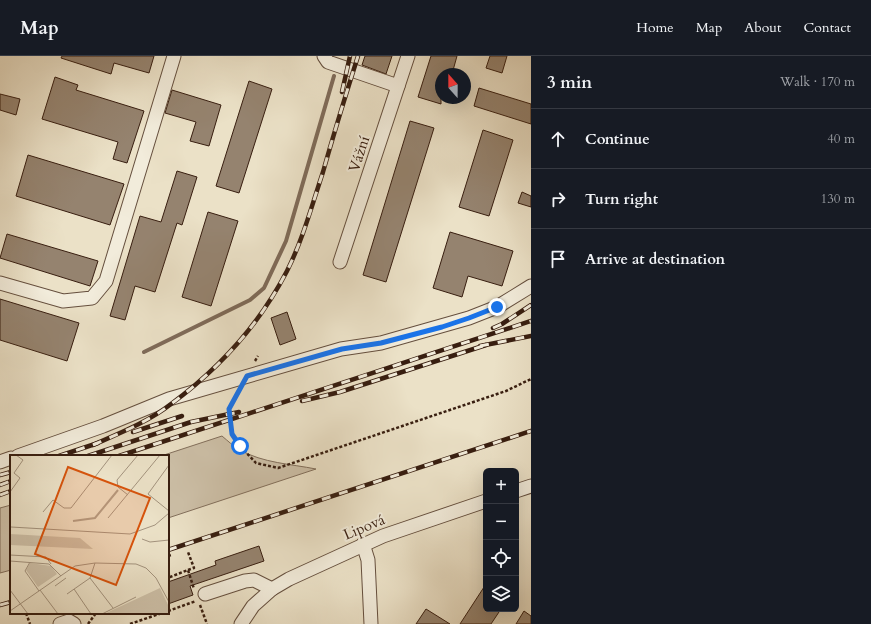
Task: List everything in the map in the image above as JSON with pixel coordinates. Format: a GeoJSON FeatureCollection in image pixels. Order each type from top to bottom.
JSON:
{"type":"FeatureCollection","features":[{"type":"Feature","properties":{"kind":"street"},"geometry":{"type":"LineString","coordinates":[[0,283],[63,301],[92,298],[106,282],[174,56]]}},
{"type":"Feature","properties":{"kind":"street"},"geometry":{"type":"LineString","coordinates":[[324,56],[328,62],[398,86]]}},
{"type":"Feature","properties":{"kind":"street","name":"Vážní"},"geometry":{"type":"LineString","coordinates":[[340,262],[408,56]]}},
{"type":"Feature","properties":{"kind":"street"},"geometry":{"type":"LineString","coordinates":[[21,455],[103,426],[169,399],[342,349],[381,343],[469,318],[497,307],[531,286]]}},
{"type":"Feature","properties":{"kind":"street"},"geometry":{"type":"LineString","coordinates":[[0,462],[10,458]]}},
{"type":"Feature","properties":{"kind":"street"},"geometry":{"type":"LineString","coordinates":[[519,490],[531,486]]}},
{"type":"Feature","properties":{"kind":"street","name":"Lipová"},"geometry":{"type":"LineString","coordinates":[[241,624],[253,606],[267,593],[289,579],[363,544],[401,529],[483,502]]}},
{"type":"Feature","properties":{"kind":"street"},"geometry":{"type":"LineString","coordinates":[[363,544],[368,560],[371,624]]}},
{"type":"Feature","properties":{"kind":"street"},"geometry":{"type":"LineString","coordinates":[[202,597],[245,581],[254,580],[267,593]]}},
{"type":"Feature","properties":{"kind":"street"},"geometry":{"type":"LineString","coordinates":[[60,624],[69,621],[74,624]]}},
{"type":"Feature","properties":{"kind":"path"},"geometry":{"type":"LineString","coordinates":[[258,356],[229,409],[232,434],[240,446],[256,463],[278,468],[506,391],[531,379]]}},
{"type":"Feature","properties":{"kind":"path"},"geometry":{"type":"LineString","coordinates":[[169,577],[194,568],[188,552]]}},
{"type":"Feature","properties":{"kind":"path"},"geometry":{"type":"LineString","coordinates":[[188,570],[202,597],[207,624]]}},
{"type":"Feature","properties":{"kind":"path"},"geometry":{"type":"LineString","coordinates":[[169,611],[202,597]]}},
{"type":"Feature","properties":{"kind":"path"},"geometry":{"type":"LineString","coordinates":[[26,614],[30,624]]}},
{"type":"Feature","properties":{"kind":"path"},"geometry":{"type":"LineString","coordinates":[[88,624],[95,614]]}},
{"type":"Feature","properties":{"kind":"path"},"geometry":{"type":"LineString","coordinates":[[130,624],[159,614]]}},
{"type":"Feature","properties":{"kind":"shaded area"},"geometry":{"type":"Polygon","coordinates":[[[222,436],[240,450],[258,458],[316,469],[169,518],[169,455],[164,455],[222,436]]]}},
{"type":"Feature","properties":{"kind":"shaded area"},"geometry":{"type":"Polygon","coordinates":[[[10,505],[10,570],[0,573],[0,508],[10,505]]]}},
{"type":"Feature","properties":{"kind":"building"},"geometry":{"type":"Polygon","coordinates":[[[62,56],[154,56],[149,73],[114,63],[111,74],[61,58],[62,56]]]}},
{"type":"Feature","properties":{"kind":"building"},"geometry":{"type":"Polygon","coordinates":[[[365,56],[392,56],[386,74],[362,65],[365,56]]]}},
{"type":"Feature","properties":{"kind":"building"},"geometry":{"type":"Polygon","coordinates":[[[431,56],[457,56],[454,68],[435,68],[435,102],[418,97],[431,56]]]}},
{"type":"Feature","properties":{"kind":"building"},"geometry":{"type":"Polygon","coordinates":[[[490,56],[507,56],[502,73],[486,68],[490,56]]]}},
{"type":"Feature","properties":{"kind":"building"},"geometry":{"type":"Polygon","coordinates":[[[55,77],[78,85],[76,90],[144,111],[127,163],[113,159],[118,142],[42,119],[55,77]]]}},
{"type":"Feature","properties":{"kind":"building"},"geometry":{"type":"Polygon","coordinates":[[[249,81],[272,89],[239,193],[216,186],[249,81]]]}},
{"type":"Feature","properties":{"kind":"building"},"geometry":{"type":"Polygon","coordinates":[[[479,88],[531,104],[531,124],[474,106],[479,88]]]}},
{"type":"Feature","properties":{"kind":"building"},"geometry":{"type":"Polygon","coordinates":[[[172,90],[221,105],[209,146],[190,141],[196,122],[165,113],[172,90]]]}},
{"type":"Feature","properties":{"kind":"building"},"geometry":{"type":"Polygon","coordinates":[[[0,94],[20,99],[16,115],[0,110],[0,94]]]}},
{"type":"Feature","properties":{"kind":"building"},"geometry":{"type":"Polygon","coordinates":[[[410,121],[434,128],[386,282],[363,275],[410,121]]]}},
{"type":"Feature","properties":{"kind":"building"},"geometry":{"type":"Polygon","coordinates":[[[483,130],[513,140],[489,216],[459,207],[483,130]]]}},
{"type":"Feature","properties":{"kind":"building"},"geometry":{"type":"Polygon","coordinates":[[[28,155],[124,184],[110,225],[16,196],[28,155]]]}},
{"type":"Feature","properties":{"kind":"building"},"geometry":{"type":"Polygon","coordinates":[[[177,171],[197,177],[182,225],[177,223],[155,292],[135,286],[125,320],[110,316],[140,216],[161,222],[177,171]]]}},
{"type":"Feature","properties":{"kind":"building"},"geometry":{"type":"Polygon","coordinates":[[[522,192],[531,196],[531,207],[518,203],[522,192]]]}},
{"type":"Feature","properties":{"kind":"building"},"geometry":{"type":"Polygon","coordinates":[[[208,212],[238,221],[211,306],[182,297],[208,212]]]}},
{"type":"Feature","properties":{"kind":"building"},"geometry":{"type":"Polygon","coordinates":[[[450,232],[513,251],[502,286],[468,276],[462,297],[433,288],[450,232]]]}},
{"type":"Feature","properties":{"kind":"building"},"geometry":{"type":"Polygon","coordinates":[[[7,234],[98,261],[90,286],[0,258],[7,234]]]}},
{"type":"Feature","properties":{"kind":"building"},"geometry":{"type":"Polygon","coordinates":[[[0,299],[79,323],[67,361],[0,340],[0,299]]]}},
{"type":"Feature","properties":{"kind":"building"},"geometry":{"type":"Polygon","coordinates":[[[287,312],[296,339],[280,345],[271,318],[287,312]]]}},
{"type":"Feature","properties":{"kind":"building"},"geometry":{"type":"Polygon","coordinates":[[[259,546],[264,561],[190,586],[193,595],[169,604],[169,582],[216,565],[215,561],[259,546]]]}},
{"type":"Feature","properties":{"kind":"building"},"geometry":{"type":"Polygon","coordinates":[[[483,589],[483,612],[499,612],[491,624],[460,624],[483,589]]]}},
{"type":"Feature","properties":{"kind":"building"},"geometry":{"type":"Polygon","coordinates":[[[426,609],[450,624],[416,624],[426,609]]]}},
{"type":"Feature","properties":{"kind":"building"},"geometry":{"type":"Polygon","coordinates":[[[524,611],[531,616],[531,624],[516,624],[524,611]]]}},
{"type":"Feature","properties":{"kind":"waterway"},"geometry":{"type":"LineString","coordinates":[[144,352],[250,300],[264,288],[286,241],[334,76]]}},
{"type":"Feature","properties":{"kind":"railway"},"geometry":{"type":"LineString","coordinates":[[342,92],[350,56]]}},
{"type":"Feature","properties":{"kind":"railway"},"geometry":{"type":"LineString","coordinates":[[93,445],[134,427],[162,410],[189,390],[222,360],[264,310],[287,271],[303,234],[358,56]]}},
{"type":"Feature","properties":{"kind":"railway"},"geometry":{"type":"LineString","coordinates":[[493,328],[502,324],[531,305]]}},
{"type":"Feature","properties":{"kind":"railway"},"geometry":{"type":"LineString","coordinates":[[122,455],[531,321]]}},
{"type":"Feature","properties":{"kind":"railway"},"geometry":{"type":"LineString","coordinates":[[480,346],[531,336]]}},
{"type":"Feature","properties":{"kind":"railway"},"geometry":{"type":"LineString","coordinates":[[302,401],[340,392],[486,345]]}},
{"type":"Feature","properties":{"kind":"railway"},"geometry":{"type":"LineString","coordinates":[[91,455],[191,422],[239,412]]}},
{"type":"Feature","properties":{"kind":"railway"},"geometry":{"type":"LineString","coordinates":[[133,432],[182,416]]}},
{"type":"Feature","properties":{"kind":"railway"},"geometry":{"type":"LineString","coordinates":[[169,550],[531,431]]}},
{"type":"Feature","properties":{"kind":"railway"},"geometry":{"type":"LineString","coordinates":[[62,455],[98,443]]}},
{"type":"Feature","properties":{"kind":"railway"},"geometry":{"type":"LineString","coordinates":[[0,475],[10,472]]}},
{"type":"Feature","properties":{"kind":"railway"},"geometry":{"type":"LineString","coordinates":[[0,485],[10,481]]}},
{"type":"Feature","properties":{"kind":"railway"},"geometry":{"type":"LineString","coordinates":[[0,495],[10,491]]}},
{"type":"Feature","properties":{"kind":"railway"},"geometry":{"type":"LineString","coordinates":[[0,605],[10,602]]}},
{"type":"Feature","properties":{"kind":"route"},"geometry":{"type":"LineString","coordinates":[[240,446],[232,434],[229,409],[247,376],[342,349],[381,343],[442,327],[497,307]]}}]}
